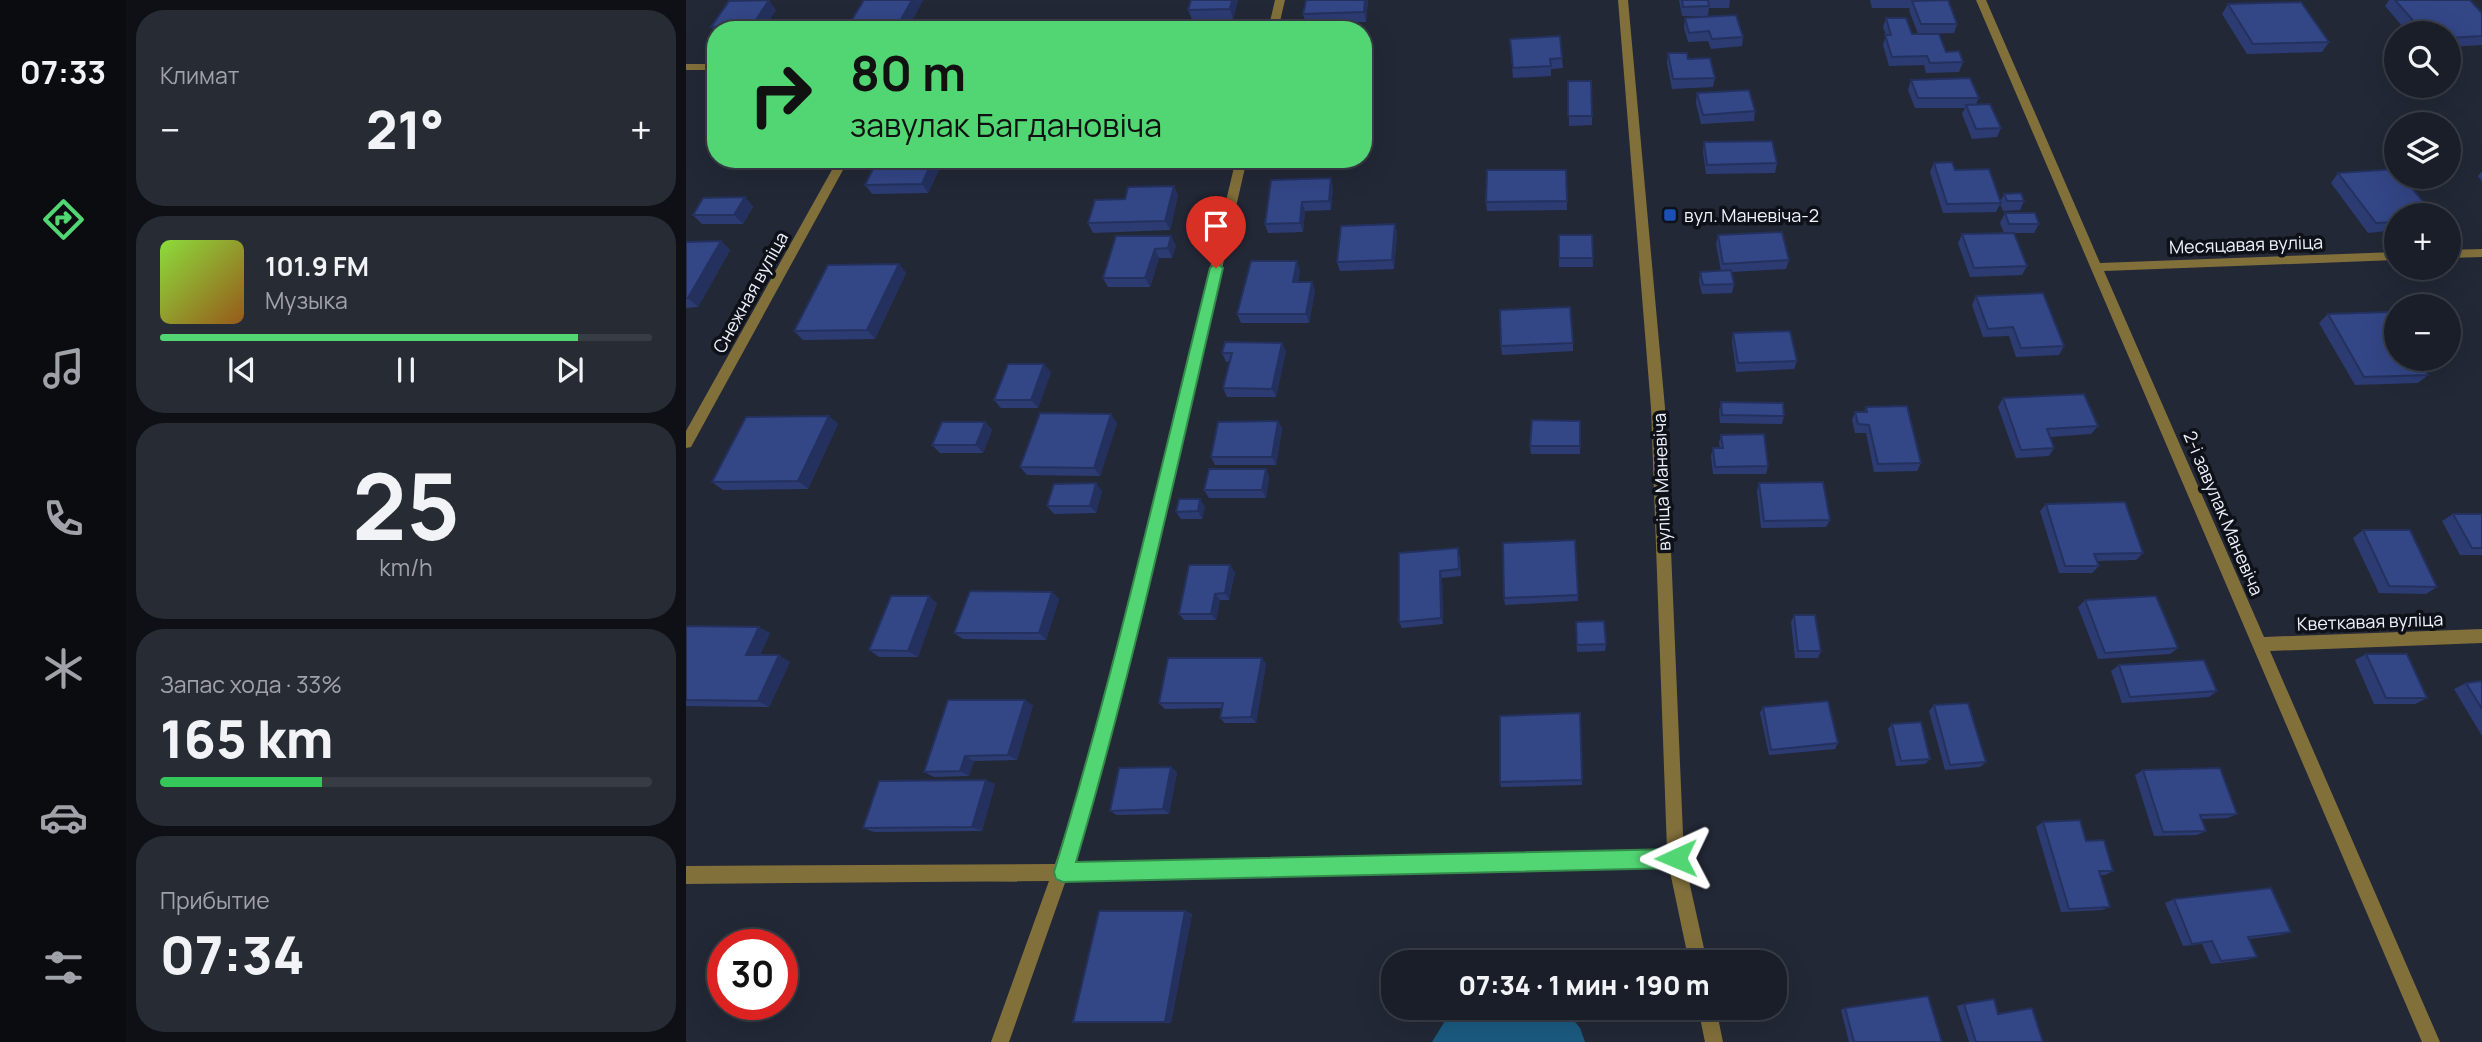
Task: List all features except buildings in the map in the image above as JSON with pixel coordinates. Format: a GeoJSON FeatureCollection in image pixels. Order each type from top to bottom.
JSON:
{"type":"FeatureCollection","features":[{"type":"Feature","properties":{"kind":"street"},"geometry":{"type":"LineString","coordinates":[[1275,21],[1280,0]]}},
{"type":"Feature","properties":{"kind":"street","name":"вуліца Маневіча"},"geometry":{"type":"LineString","coordinates":[[1623,0],[1658,408],[1676,858],[1695,950]]}},
{"type":"Feature","properties":{"kind":"street","name":"2-і завулак Маневіча"},"geometry":{"type":"LineString","coordinates":[[1982,0],[2431,1042]]}},
{"type":"Feature","properties":{"kind":"street"},"geometry":{"type":"LineString","coordinates":[[686,67],[707,67]]}},
{"type":"Feature","properties":{"kind":"street","name":"Снежная вуліца"},"geometry":{"type":"LineString","coordinates":[[686,443],[839,168]]}},
{"type":"Feature","properties":{"kind":"street"},"geometry":{"type":"LineString","coordinates":[[1000,1042],[1021,974],[1063,872],[1092,777],[1139,594],[1240,168]]}},
{"type":"Feature","properties":{"kind":"street"},"geometry":{"type":"LineString","coordinates":[[2461,254],[2482,253]]}},
{"type":"Feature","properties":{"kind":"street","name":"Месяцавая вуліца"},"geometry":{"type":"LineString","coordinates":[[2097,267],[2384,256]]}},
{"type":"Feature","properties":{"kind":"street","name":"Кветкавая вуліца"},"geometry":{"type":"LineString","coordinates":[[2259,644],[2482,636]]}},
{"type":"Feature","properties":{"kind":"street"},"geometry":{"type":"LineString","coordinates":[[686,876],[1063,872],[1676,858]]}},
{"type":"Feature","properties":{"kind":"street"},"geometry":{"type":"LineString","coordinates":[[1709,1020],[1714,1042]]}},
{"type":"Feature","properties":{"kind":"water"},"geometry":{"type":"Polygon","coordinates":[[[1446,1020],[1574,1020],[1585,1042],[1432,1042],[1446,1020]]]}},
{"type":"Feature","properties":{"kind":"place","name":"вул. Маневіча-2"},"geometry":{"type":"Point","coordinates":[1670,215]}},
{"type":"Feature","properties":{"kind":"route"},"geometry":{"type":"LineString","coordinates":[[1216,268],[1132,620],[1092,777],[1063,872],[1676,858]]}}]}
